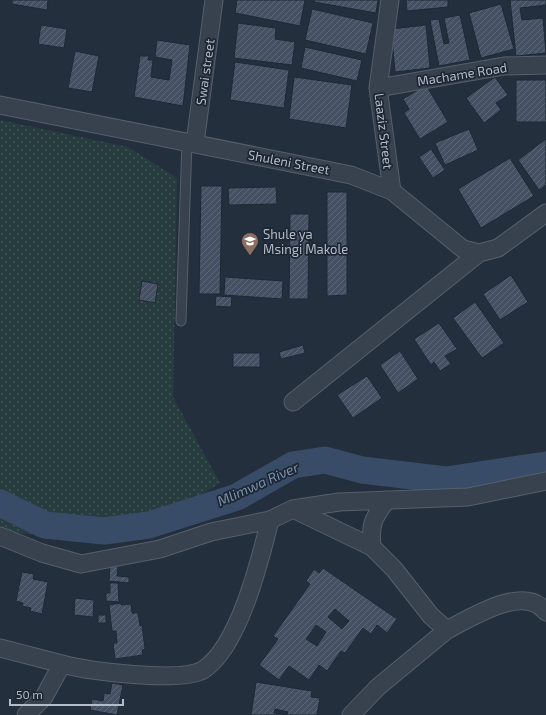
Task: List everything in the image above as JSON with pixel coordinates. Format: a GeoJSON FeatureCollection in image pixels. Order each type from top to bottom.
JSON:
{"type":"FeatureCollection","features":[{"type":"Feature","properties":{"kind":"street","name":"Swai street"},"geometry":{"type":"LineString","coordinates":[[191,142],[214,0]]}},
{"type":"Feature","properties":{"kind":"street","name":"Laaziz Street"},"geometry":{"type":"LineString","coordinates":[[390,0],[378,88],[392,191]]}},
{"type":"Feature","properties":{"kind":"street","name":"Machame Road"},"geometry":{"type":"LineString","coordinates":[[378,88],[504,66],[546,65]]}},
{"type":"Feature","properties":{"kind":"street","name":"Shuleni Street"},"geometry":{"type":"LineString","coordinates":[[0,105],[351,175],[392,191],[463,249],[479,253]]}},
{"type":"Feature","properties":{"kind":"street"},"geometry":{"type":"LineString","coordinates":[[293,402],[479,253],[498,248],[546,213]]}},
{"type":"Feature","properties":{"kind":"street"},"geometry":{"type":"LineString","coordinates":[[0,536],[42,553],[81,564],[160,549],[211,532],[270,520],[293,509],[339,502],[468,497],[546,481]]}},
{"type":"Feature","properties":{"kind":"street"},"geometry":{"type":"LineString","coordinates":[[372,547],[371,531],[374,517],[387,500]]}},
{"type":"Feature","properties":{"kind":"street"},"geometry":{"type":"LineString","coordinates":[[293,509],[372,547],[394,569],[431,616],[447,630]]}},
{"type":"Feature","properties":{"kind":"street"},"geometry":{"type":"LineString","coordinates":[[0,648],[80,669],[164,676],[192,674],[202,670],[216,658],[237,623],[257,569],[270,520]]}},
{"type":"Feature","properties":{"kind":"street"},"geometry":{"type":"LineString","coordinates":[[351,715],[378,687],[447,630],[489,608],[518,601],[530,600],[546,612]]}},
{"type":"Feature","properties":{"kind":"street"},"geometry":{"type":"LineString","coordinates":[[26,715],[44,696],[62,664]]}},
{"type":"Feature","properties":{"kind":"lane"},"geometry":{"type":"LineString","coordinates":[[181,321],[191,142]]}},
{"type":"Feature","properties":{"kind":"green space"},"geometry":{"type":"Polygon","coordinates":[[[0,120],[128,147],[177,178],[173,397],[220,483],[127,540],[0,532],[0,120]]]}},
{"type":"Feature","properties":{"kind":"building"},"geometry":{"type":"Polygon","coordinates":[[[12,0],[48,0],[47,10],[12,4],[12,0]]]}},
{"type":"Feature","properties":{"kind":"building"},"geometry":{"type":"Polygon","coordinates":[[[237,0],[305,0],[300,26],[235,13],[237,0]]]}},
{"type":"Feature","properties":{"kind":"building"},"geometry":{"type":"Polygon","coordinates":[[[314,0],[378,0],[376,13],[314,2],[314,0]]]}},
{"type":"Feature","properties":{"kind":"building"},"geometry":{"type":"Polygon","coordinates":[[[406,0],[448,0],[448,7],[407,11],[406,0]]]}},
{"type":"Feature","properties":{"kind":"building"},"geometry":{"type":"Polygon","coordinates":[[[510,0],[546,0],[546,5],[520,8],[522,20],[543,18],[546,53],[516,56],[510,0]]]}},
{"type":"Feature","properties":{"kind":"building"},"geometry":{"type":"Polygon","coordinates":[[[501,4],[514,49],[481,58],[469,13],[501,4]]]}},
{"type":"Feature","properties":{"kind":"building"},"geometry":{"type":"Polygon","coordinates":[[[312,9],[373,23],[366,54],[305,40],[312,9]]]}},
{"type":"Feature","properties":{"kind":"building"},"geometry":{"type":"Polygon","coordinates":[[[460,15],[470,60],[439,66],[430,20],[439,19],[444,44],[449,43],[444,18],[460,15]]]}},
{"type":"Feature","properties":{"kind":"building"},"geometry":{"type":"Polygon","coordinates":[[[238,23],[276,28],[275,39],[295,42],[292,65],[234,58],[238,23]]]}},
{"type":"Feature","properties":{"kind":"building"},"geometry":{"type":"Polygon","coordinates":[[[41,25],[67,29],[64,48],[38,44],[41,25]]]}},
{"type":"Feature","properties":{"kind":"building"},"geometry":{"type":"Polygon","coordinates":[[[426,25],[430,68],[395,72],[391,29],[426,25]]]}},
{"type":"Feature","properties":{"kind":"building"},"geometry":{"type":"Polygon","coordinates":[[[157,40],[190,45],[183,106],[134,97],[140,56],[149,56],[148,60],[153,60],[151,77],[169,80],[172,60],[155,57],[157,40]]]}},
{"type":"Feature","properties":{"kind":"building"},"geometry":{"type":"Polygon","coordinates":[[[305,47],[362,60],[357,81],[301,68],[305,47]]]}},
{"type":"Feature","properties":{"kind":"building"},"geometry":{"type":"Polygon","coordinates":[[[75,51],[99,56],[92,92],[68,88],[75,51]]]}},
{"type":"Feature","properties":{"kind":"building"},"geometry":{"type":"Polygon","coordinates":[[[235,62],[289,70],[284,108],[230,100],[235,62]]]}},
{"type":"Feature","properties":{"kind":"building"},"geometry":{"type":"Polygon","coordinates":[[[294,77],[352,85],[346,128],[289,119],[294,77]]]}},
{"type":"Feature","properties":{"kind":"building"},"geometry":{"type":"Polygon","coordinates":[[[495,77],[508,95],[496,103],[501,110],[484,123],[466,98],[495,77]]]}},
{"type":"Feature","properties":{"kind":"building"},"geometry":{"type":"Polygon","coordinates":[[[516,80],[546,80],[546,122],[516,122],[516,80]]]}},
{"type":"Feature","properties":{"kind":"building"},"geometry":{"type":"Polygon","coordinates":[[[426,85],[448,122],[420,139],[404,113],[409,109],[403,99],[426,85]]]}},
{"type":"Feature","properties":{"kind":"building"},"geometry":{"type":"Polygon","coordinates":[[[469,129],[478,150],[445,165],[435,143],[469,129]]]}},
{"type":"Feature","properties":{"kind":"building"},"geometry":{"type":"Polygon","coordinates":[[[546,139],[546,185],[539,190],[518,160],[546,139]]]}},
{"type":"Feature","properties":{"kind":"building"},"geometry":{"type":"Polygon","coordinates":[[[431,149],[445,170],[433,178],[419,157],[431,149]]]}},
{"type":"Feature","properties":{"kind":"building"},"geometry":{"type":"Polygon","coordinates":[[[510,158],[534,196],[481,228],[458,189],[510,158]]]}},
{"type":"Feature","properties":{"kind":"building"},"geometry":{"type":"Polygon","coordinates":[[[201,186],[222,186],[220,294],[199,294],[201,186]]]}},
{"type":"Feature","properties":{"kind":"building"},"geometry":{"type":"Polygon","coordinates":[[[276,187],[277,204],[229,205],[228,188],[276,187]]]}},
{"type":"Feature","properties":{"kind":"building"},"geometry":{"type":"Polygon","coordinates":[[[327,192],[347,192],[347,295],[327,296],[327,192]]]}},
{"type":"Feature","properties":{"kind":"building"},"geometry":{"type":"Polygon","coordinates":[[[290,214],[309,214],[308,299],[289,299],[290,214]]]}},
{"type":"Feature","properties":{"kind":"building"},"geometry":{"type":"Polygon","coordinates":[[[511,275],[528,302],[500,320],[483,294],[511,275]]]}},
{"type":"Feature","properties":{"kind":"building"},"geometry":{"type":"Polygon","coordinates":[[[225,277],[283,281],[282,299],[224,295],[225,277]]]}},
{"type":"Feature","properties":{"kind":"building"},"geometry":{"type":"Polygon","coordinates":[[[142,281],[158,284],[155,303],[139,300],[142,281]]]}},
{"type":"Feature","properties":{"kind":"building"},"geometry":{"type":"Polygon","coordinates":[[[216,296],[232,297],[231,307],[215,306],[216,296]]]}},
{"type":"Feature","properties":{"kind":"building"},"geometry":{"type":"Polygon","coordinates":[[[475,302],[504,343],[482,358],[453,318],[475,302]]]}},
{"type":"Feature","properties":{"kind":"building"},"geometry":{"type":"Polygon","coordinates":[[[439,323],[457,349],[445,356],[451,364],[440,371],[434,362],[431,365],[414,339],[439,323]]]}},
{"type":"Feature","properties":{"kind":"building"},"geometry":{"type":"Polygon","coordinates":[[[303,345],[305,353],[281,359],[279,352],[303,345]]]}},
{"type":"Feature","properties":{"kind":"building"},"geometry":{"type":"Polygon","coordinates":[[[400,351],[418,379],[398,393],[380,365],[400,351]]]}},
{"type":"Feature","properties":{"kind":"building"},"geometry":{"type":"Polygon","coordinates":[[[233,353],[260,353],[260,367],[233,367],[233,353]]]}},
{"type":"Feature","properties":{"kind":"building"},"geometry":{"type":"Polygon","coordinates":[[[367,376],[382,398],[353,418],[337,395],[367,376]]]}},
{"type":"Feature","properties":{"kind":"building"},"geometry":{"type":"Polygon","coordinates":[[[110,566],[118,567],[117,576],[129,577],[129,583],[109,581],[110,566]]]}},
{"type":"Feature","properties":{"kind":"building"},"geometry":{"type":"Polygon","coordinates":[[[323,568],[397,619],[387,633],[377,625],[371,634],[363,628],[345,653],[341,651],[327,671],[319,665],[309,680],[289,666],[279,680],[259,665],[278,639],[273,636],[310,584],[306,581],[314,569],[319,573],[323,568]],[[335,609],[328,617],[342,629],[349,621],[335,609]],[[316,625],[306,639],[317,646],[326,632],[316,625]]]}},
{"type":"Feature","properties":{"kind":"building"},"geometry":{"type":"Polygon","coordinates":[[[22,572],[34,574],[33,579],[48,582],[42,614],[30,611],[31,608],[22,606],[23,603],[16,601],[22,572]]]}},
{"type":"Feature","properties":{"kind":"building"},"geometry":{"type":"Polygon","coordinates":[[[110,583],[118,583],[119,602],[106,601],[106,593],[110,593],[110,583]]]}},
{"type":"Feature","properties":{"kind":"building"},"geometry":{"type":"Polygon","coordinates":[[[75,598],[94,600],[93,617],[74,615],[75,598]]]}},
{"type":"Feature","properties":{"kind":"building"},"geometry":{"type":"Polygon","coordinates":[[[121,603],[121,605],[131,604],[132,613],[138,613],[140,626],[142,625],[145,649],[142,650],[143,655],[115,659],[113,643],[117,643],[116,631],[112,631],[109,605],[121,603]]]}},
{"type":"Feature","properties":{"kind":"building"},"geometry":{"type":"Polygon","coordinates":[[[98,615],[106,615],[106,623],[98,623],[98,615]]]}},
{"type":"Feature","properties":{"kind":"building"},"geometry":{"type":"Polygon","coordinates":[[[256,682],[312,691],[311,697],[320,698],[317,715],[287,715],[251,715],[256,682]],[[275,709],[274,713],[287,715],[288,712],[275,709]]]}},
{"type":"Feature","properties":{"kind":"building"},"geometry":{"type":"Polygon","coordinates":[[[112,683],[123,685],[117,715],[90,710],[92,699],[103,701],[104,693],[110,694],[112,683]]]}},
{"type":"Feature","properties":{"kind":"waterway","name":"Mlimwa River"},"geometry":{"type":"LineString","coordinates":[[0,503],[45,525],[104,531],[149,525],[237,497],[293,465],[325,460],[362,470],[446,480],[546,465]]}},
{"type":"Feature","properties":{"kind":"place","name":"Shule ya Msingi Makole"},"geometry":{"type":"Point","coordinates":[250,256]}}]}
